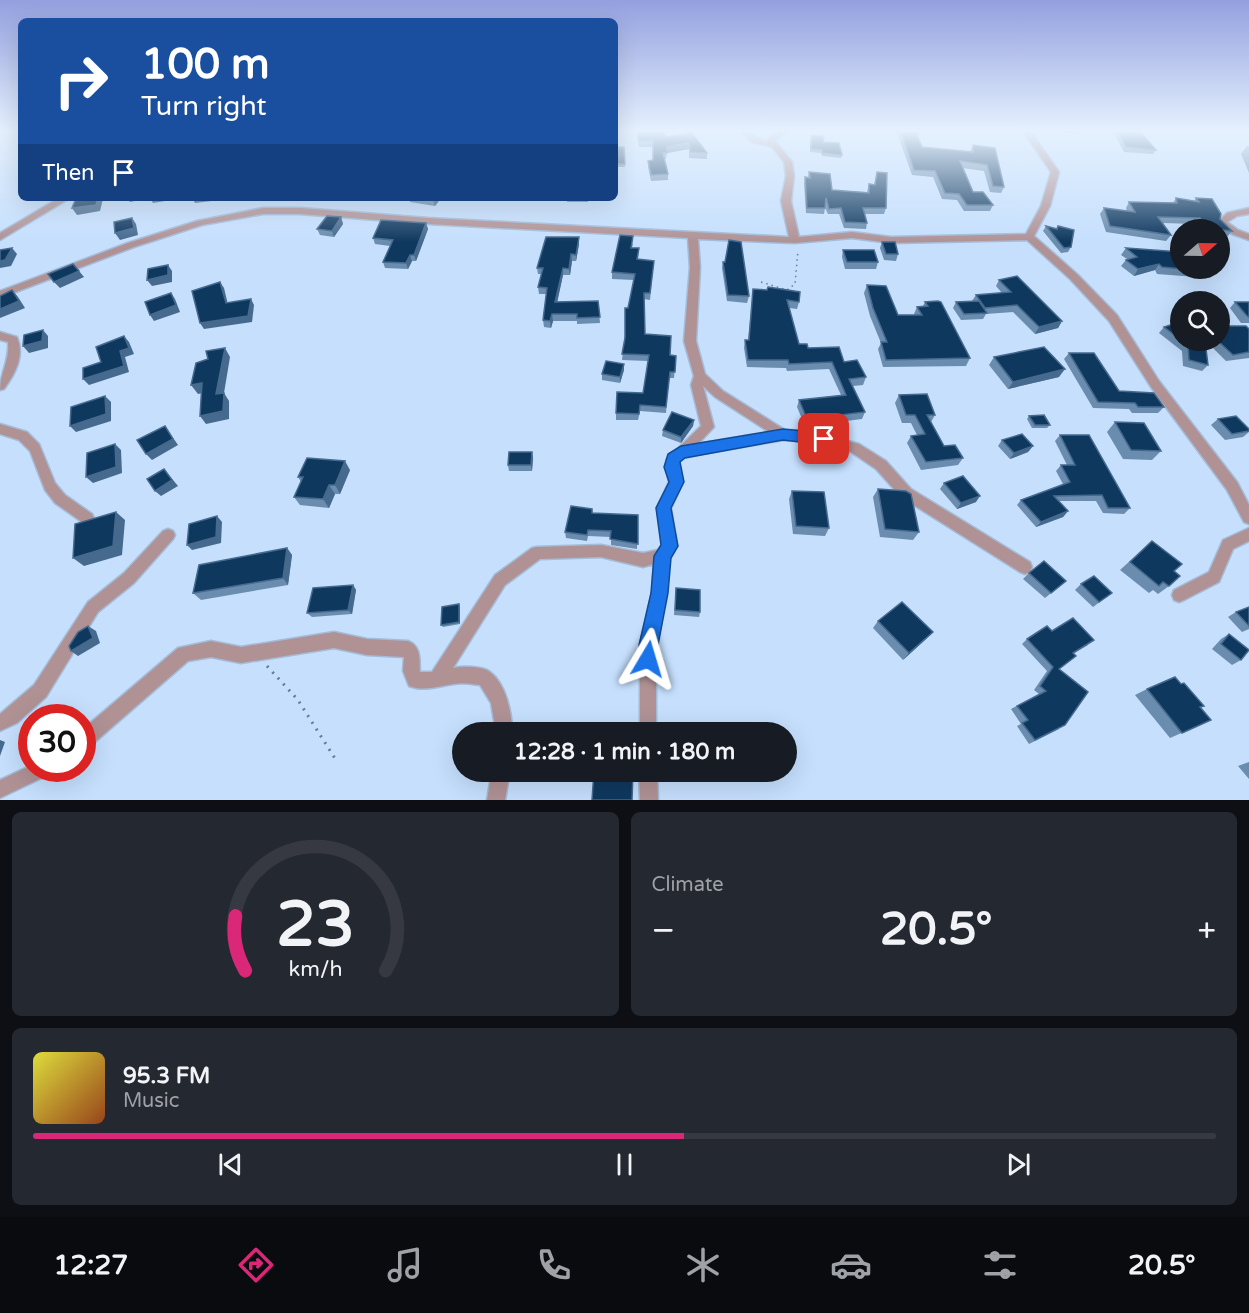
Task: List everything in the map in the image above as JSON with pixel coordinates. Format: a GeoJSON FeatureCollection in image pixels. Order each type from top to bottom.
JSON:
{"type":"FeatureCollection","features":[{"type":"Feature","properties":{"kind":"street"},"geometry":{"type":"LineString","coordinates":[[789,167],[790,176],[786,201],[795,240]]}},
{"type":"Feature","properties":{"kind":"street"},"geometry":{"type":"LineString","coordinates":[[1029,237],[1041,219],[1053,187],[1055,172],[1052,167]]}},
{"type":"Feature","properties":{"kind":"street"},"geometry":{"type":"LineString","coordinates":[[0,237],[60,201]]}},
{"type":"Feature","properties":{"kind":"street"},"geometry":{"type":"LineString","coordinates":[[0,295],[130,245],[200,223],[263,211],[300,211],[428,221],[795,240],[852,235],[891,240],[1029,237],[1074,277],[1113,318],[1155,384],[1232,486],[1249,518]]}},
{"type":"Feature","properties":{"kind":"street"},"geometry":{"type":"LineString","coordinates":[[1249,211],[1232,214],[1222,223],[1235,232],[1249,237]]}},
{"type":"Feature","properties":{"kind":"street"},"geometry":{"type":"LineString","coordinates":[[693,236],[695,267],[690,341],[700,376],[719,394],[783,435]]}},
{"type":"Feature","properties":{"kind":"street"},"geometry":{"type":"LineString","coordinates":[[0,336],[13,340],[16,352],[9,374],[0,386]]}},
{"type":"Feature","properties":{"kind":"street"},"geometry":{"type":"LineString","coordinates":[[648,722],[648,645],[659,593],[663,556],[670,546],[664,508],[676,482],[672,467],[673,459],[708,427],[697,385],[700,376]]}},
{"type":"Feature","properties":{"kind":"street"},"geometry":{"type":"LineString","coordinates":[[0,429],[23,436],[35,448],[50,486],[60,499],[87,518]]}},
{"type":"Feature","properties":{"kind":"street"},"geometry":{"type":"LineString","coordinates":[[681,452],[783,435],[811,436],[855,448],[881,465],[906,493],[1025,567]]}},
{"type":"Feature","properties":{"kind":"street"},"geometry":{"type":"LineString","coordinates":[[1179,595],[1214,577],[1228,545],[1249,534]]}},
{"type":"Feature","properties":{"kind":"street"},"geometry":{"type":"LineString","coordinates":[[0,723],[11,717],[40,691],[93,607],[129,578],[168,535]]}},
{"type":"Feature","properties":{"kind":"street"},"geometry":{"type":"LineString","coordinates":[[436,680],[500,580],[537,553],[601,551],[643,560],[663,556]]}},
{"type":"Feature","properties":{"kind":"street"},"geometry":{"type":"LineString","coordinates":[[96,730],[184,654],[211,649],[241,655],[334,640],[367,647],[408,649],[412,655],[411,671],[415,680],[436,680],[457,675],[484,677],[496,692],[504,712],[504,722]]}},
{"type":"Feature","properties":{"kind":"street"},"geometry":{"type":"LineString","coordinates":[[0,789],[18,780]]}},
{"type":"Feature","properties":{"kind":"street"},"geometry":{"type":"LineString","coordinates":[[496,800],[499,782]]}},
{"type":"Feature","properties":{"kind":"street"},"geometry":{"type":"LineString","coordinates":[[648,782],[649,800]]}},
{"type":"Feature","properties":{"kind":"path"},"geometry":{"type":"LineString","coordinates":[[761,282],[787,290],[795,284],[799,253],[795,240]]}},
{"type":"Feature","properties":{"kind":"path"},"geometry":{"type":"LineString","coordinates":[[255,653],[298,700],[336,760]]}},
{"type":"Feature","properties":{"kind":"building"},"geometry":{"type":"Polygon","coordinates":[[[649,167],[666,167],[668,174],[651,175],[649,167]]]}},
{"type":"Feature","properties":{"kind":"building"},"geometry":{"type":"Polygon","coordinates":[[[913,167],[963,167],[973,192],[983,192],[993,205],[967,205],[959,194],[945,193],[935,171],[914,170],[913,167]]]}},
{"type":"Feature","properties":{"kind":"building"},"geometry":{"type":"Polygon","coordinates":[[[988,167],[999,167],[1004,187],[993,186],[988,167]]]}},
{"type":"Feature","properties":{"kind":"building"},"geometry":{"type":"Polygon","coordinates":[[[809,172],[830,174],[832,190],[869,193],[869,184],[875,185],[877,172],[887,173],[886,208],[863,208],[867,223],[845,222],[841,208],[829,209],[826,198],[825,208],[807,208],[805,177],[810,178],[809,172]]]}},
{"type":"Feature","properties":{"kind":"building"},"geometry":{"type":"Polygon","coordinates":[[[1176,198],[1199,202],[1196,198],[1212,199],[1221,214],[1220,219],[1158,217],[1170,235],[1110,226],[1104,208],[1135,212],[1129,202],[1177,203],[1176,198]]]}},
{"type":"Feature","properties":{"kind":"building"},"geometry":{"type":"Polygon","coordinates":[[[75,201],[97,201],[96,205],[72,208],[75,201]]]}},
{"type":"Feature","properties":{"kind":"building"},"geometry":{"type":"Polygon","coordinates":[[[327,216],[341,217],[332,231],[317,229],[327,216]]]}},
{"type":"Feature","properties":{"kind":"building"},"geometry":{"type":"Polygon","coordinates":[[[132,218],[134,228],[115,233],[114,222],[132,218]]]}},
{"type":"Feature","properties":{"kind":"building"},"geometry":{"type":"Polygon","coordinates":[[[381,220],[426,223],[414,255],[410,255],[406,263],[383,262],[393,240],[373,238],[381,220]]]}},
{"type":"Feature","properties":{"kind":"building"},"geometry":{"type":"Polygon","coordinates":[[[1046,226],[1074,230],[1071,247],[1064,248],[1046,226]]]}},
{"type":"Feature","properties":{"kind":"building"},"geometry":{"type":"Polygon","coordinates":[[[620,235],[633,236],[631,248],[639,248],[637,259],[654,261],[650,293],[644,293],[645,334],[671,336],[670,355],[676,356],[675,372],[670,372],[666,407],[640,405],[639,414],[616,413],[617,392],[643,393],[649,355],[622,354],[625,338],[625,308],[628,308],[635,274],[612,272],[620,235]]]}},
{"type":"Feature","properties":{"kind":"building"},"geometry":{"type":"Polygon","coordinates":[[[546,237],[579,237],[576,255],[571,254],[569,269],[563,268],[555,302],[598,301],[600,317],[577,318],[577,314],[552,314],[550,321],[543,320],[547,288],[538,287],[543,268],[537,268],[546,237]]]}},
{"type":"Feature","properties":{"kind":"building"},"geometry":{"type":"Polygon","coordinates":[[[729,240],[741,242],[749,296],[728,295],[723,262],[725,262],[729,240]]]}},
{"type":"Feature","properties":{"kind":"building"},"geometry":{"type":"Polygon","coordinates":[[[882,242],[895,242],[898,254],[886,254],[882,242]]]}},
{"type":"Feature","properties":{"kind":"building"},"geometry":{"type":"Polygon","coordinates":[[[12,248],[5,260],[0,261],[0,250],[12,248]]]}},
{"type":"Feature","properties":{"kind":"building"},"geometry":{"type":"Polygon","coordinates":[[[1126,248],[1170,251],[1170,268],[1162,267],[1159,264],[1138,269],[1126,260],[1137,257],[1126,248]]]}},
{"type":"Feature","properties":{"kind":"building"},"geometry":{"type":"Polygon","coordinates":[[[843,250],[874,250],[878,262],[847,262],[843,250]]]}},
{"type":"Feature","properties":{"kind":"building"},"geometry":{"type":"Polygon","coordinates":[[[73,264],[79,271],[54,282],[48,274],[73,264]]]}},
{"type":"Feature","properties":{"kind":"building"},"geometry":{"type":"Polygon","coordinates":[[[168,265],[168,275],[147,280],[148,269],[168,265]]]}},
{"type":"Feature","properties":{"kind":"building"},"geometry":{"type":"Polygon","coordinates":[[[1017,276],[1062,321],[1039,327],[1017,305],[985,308],[976,295],[1011,292],[999,280],[1017,276]]]}},
{"type":"Feature","properties":{"kind":"building"},"geometry":{"type":"Polygon","coordinates":[[[220,282],[226,303],[251,299],[248,316],[200,323],[192,291],[220,282]]]}},
{"type":"Feature","properties":{"kind":"building"},"geometry":{"type":"Polygon","coordinates":[[[867,285],[886,286],[898,315],[922,315],[917,307],[928,306],[925,302],[941,302],[970,358],[886,360],[881,342],[887,342],[873,308],[867,285]]]}},
{"type":"Feature","properties":{"kind":"building"},"geometry":{"type":"Polygon","coordinates":[[[768,287],[800,292],[799,302],[787,300],[799,344],[807,344],[808,348],[839,347],[844,362],[857,360],[866,377],[849,379],[865,412],[807,419],[799,400],[846,395],[832,362],[789,364],[788,360],[748,360],[745,340],[749,340],[753,289],[767,290],[768,287]]]}},
{"type":"Feature","properties":{"kind":"building"},"geometry":{"type":"Polygon","coordinates":[[[12,290],[19,301],[0,309],[0,296],[12,290]]]}},
{"type":"Feature","properties":{"kind":"building"},"geometry":{"type":"Polygon","coordinates":[[[171,293],[176,305],[150,315],[145,302],[171,293]]]}},
{"type":"Feature","properties":{"kind":"building"},"geometry":{"type":"Polygon","coordinates":[[[979,301],[987,313],[964,314],[956,302],[979,301]]]}},
{"type":"Feature","properties":{"kind":"building"},"geometry":{"type":"Polygon","coordinates":[[[1235,302],[1249,302],[1249,317],[1247,316],[1235,302]]]}},
{"type":"Feature","properties":{"kind":"building"},"geometry":{"type":"Polygon","coordinates":[[[1230,326],[1246,326],[1249,329],[1249,352],[1233,355],[1229,351],[1230,326]]]}},
{"type":"Feature","properties":{"kind":"building"},"geometry":{"type":"Polygon","coordinates":[[[43,330],[42,341],[23,346],[24,335],[43,330]]]}},
{"type":"Feature","properties":{"kind":"building"},"geometry":{"type":"Polygon","coordinates":[[[124,336],[129,348],[120,351],[124,366],[83,379],[83,368],[101,362],[96,347],[124,336]]]}},
{"type":"Feature","properties":{"kind":"building"},"geometry":{"type":"Polygon","coordinates":[[[1044,347],[1065,369],[1013,382],[994,357],[1044,347]]]}},
{"type":"Feature","properties":{"kind":"building"},"geometry":{"type":"Polygon","coordinates":[[[225,348],[216,394],[224,393],[223,411],[200,416],[202,383],[191,385],[196,363],[208,359],[206,351],[225,348]]]}},
{"type":"Feature","properties":{"kind":"building"},"geometry":{"type":"Polygon","coordinates":[[[1188,351],[1206,351],[1208,365],[1189,360],[1188,351]]]}},
{"type":"Feature","properties":{"kind":"building"},"geometry":{"type":"Polygon","coordinates":[[[1069,353],[1094,353],[1119,391],[1154,393],[1164,407],[1138,407],[1135,403],[1098,402],[1069,353]]]}},
{"type":"Feature","properties":{"kind":"building"},"geometry":{"type":"Polygon","coordinates":[[[606,361],[624,364],[620,377],[602,374],[606,361]]]}},
{"type":"Feature","properties":{"kind":"building"},"geometry":{"type":"Polygon","coordinates":[[[927,394],[935,415],[927,415],[944,446],[955,445],[963,458],[926,462],[911,436],[925,434],[915,415],[906,415],[899,395],[927,394]]]}},
{"type":"Feature","properties":{"kind":"building"},"geometry":{"type":"Polygon","coordinates":[[[105,396],[106,414],[70,426],[71,407],[105,396]]]}},
{"type":"Feature","properties":{"kind":"building"},"geometry":{"type":"Polygon","coordinates":[[[672,412],[694,420],[681,437],[663,430],[672,412]]]}},
{"type":"Feature","properties":{"kind":"building"},"geometry":{"type":"Polygon","coordinates":[[[1044,415],[1050,425],[1035,425],[1029,416],[1044,415]]]}},
{"type":"Feature","properties":{"kind":"building"},"geometry":{"type":"Polygon","coordinates":[[[1236,416],[1249,431],[1232,434],[1218,419],[1236,416]]]}},
{"type":"Feature","properties":{"kind":"building"},"geometry":{"type":"Polygon","coordinates":[[[1115,422],[1144,423],[1161,451],[1131,450],[1115,422]]]}},
{"type":"Feature","properties":{"kind":"building"},"geometry":{"type":"Polygon","coordinates":[[[165,426],[173,439],[146,454],[137,440],[165,426]]]}},
{"type":"Feature","properties":{"kind":"building"},"geometry":{"type":"Polygon","coordinates":[[[1022,434],[1033,446],[1014,453],[1002,440],[1022,434]]]}},
{"type":"Feature","properties":{"kind":"building"},"geometry":{"type":"Polygon","coordinates":[[[1060,435],[1089,435],[1130,508],[1108,508],[1102,495],[1054,496],[1068,511],[1041,522],[1021,500],[1070,482],[1061,465],[1075,465],[1060,435]]]}},
{"type":"Feature","properties":{"kind":"building"},"geometry":{"type":"Polygon","coordinates":[[[115,444],[116,467],[86,477],[87,453],[115,444]]]}},
{"type":"Feature","properties":{"kind":"building"},"geometry":{"type":"Polygon","coordinates":[[[509,452],[532,452],[531,465],[508,465],[509,452]]]}},
{"type":"Feature","properties":{"kind":"building"},"geometry":{"type":"Polygon","coordinates":[[[307,458],[345,461],[335,485],[329,485],[323,499],[294,497],[303,477],[298,477],[307,458]]]}},
{"type":"Feature","properties":{"kind":"building"},"geometry":{"type":"Polygon","coordinates":[[[164,469],[172,480],[155,491],[147,479],[164,469]]]}},
{"type":"Feature","properties":{"kind":"building"},"geometry":{"type":"Polygon","coordinates":[[[963,476],[980,496],[961,503],[944,483],[963,476]]]}},
{"type":"Feature","properties":{"kind":"building"},"geometry":{"type":"Polygon","coordinates":[[[878,489],[906,491],[911,494],[919,532],[885,529],[878,489]]]}},
{"type":"Feature","properties":{"kind":"building"},"geometry":{"type":"Polygon","coordinates":[[[792,491],[824,492],[829,528],[796,526],[792,491]]]}},
{"type":"Feature","properties":{"kind":"building"},"geometry":{"type":"Polygon","coordinates":[[[571,506],[592,509],[592,513],[638,515],[638,544],[610,539],[611,531],[588,530],[587,535],[565,532],[571,506]]]}},
{"type":"Feature","properties":{"kind":"building"},"geometry":{"type":"Polygon","coordinates":[[[116,512],[113,546],[73,558],[75,524],[116,512]]]}},
{"type":"Feature","properties":{"kind":"building"},"geometry":{"type":"Polygon","coordinates":[[[217,516],[216,537],[187,545],[189,524],[217,516]]]}},
{"type":"Feature","properties":{"kind":"building"},"geometry":{"type":"Polygon","coordinates":[[[1152,541],[1182,564],[1174,571],[1180,576],[1169,586],[1163,582],[1159,586],[1130,562],[1152,541]]]}},
{"type":"Feature","properties":{"kind":"building"},"geometry":{"type":"Polygon","coordinates":[[[287,548],[283,578],[193,593],[199,565],[287,548]]]}},
{"type":"Feature","properties":{"kind":"building"},"geometry":{"type":"Polygon","coordinates":[[[1044,561],[1066,581],[1051,593],[1029,573],[1044,561]]]}},
{"type":"Feature","properties":{"kind":"building"},"geometry":{"type":"Polygon","coordinates":[[[1094,576],[1112,593],[1099,602],[1081,584],[1094,576]]]}},
{"type":"Feature","properties":{"kind":"building"},"geometry":{"type":"Polygon","coordinates":[[[353,585],[348,610],[307,613],[313,588],[353,585]]]}},
{"type":"Feature","properties":{"kind":"building"},"geometry":{"type":"Polygon","coordinates":[[[676,588],[700,590],[700,612],[675,610],[676,588]]]}},
{"type":"Feature","properties":{"kind":"building"},"geometry":{"type":"Polygon","coordinates":[[[902,602],[933,632],[909,653],[878,621],[902,602]]]}},
{"type":"Feature","properties":{"kind":"building"},"geometry":{"type":"Polygon","coordinates":[[[459,604],[459,622],[441,625],[442,607],[459,604]]]}},
{"type":"Feature","properties":{"kind":"building"},"geometry":{"type":"Polygon","coordinates":[[[1249,607],[1249,626],[1236,612],[1249,607]]]}},
{"type":"Feature","properties":{"kind":"building"},"geometry":{"type":"Polygon","coordinates":[[[1073,618],[1094,640],[1073,653],[1076,656],[1059,669],[1088,692],[1065,725],[1035,740],[1022,723],[1028,720],[1017,706],[1046,691],[1040,686],[1053,667],[1027,639],[1047,626],[1052,631],[1073,618]]]}},
{"type":"Feature","properties":{"kind":"building"},"geometry":{"type":"Polygon","coordinates":[[[88,626],[93,638],[71,651],[69,646],[78,632],[88,626]]]}},
{"type":"Feature","properties":{"kind":"building"},"geometry":{"type":"Polygon","coordinates":[[[1229,634],[1249,650],[1241,660],[1221,644],[1229,634]]]}},
{"type":"Feature","properties":{"kind":"building"},"geometry":{"type":"Polygon","coordinates":[[[1175,677],[1181,684],[1184,683],[1204,706],[1200,707],[1211,720],[1182,733],[1147,689],[1175,677]]]}},
{"type":"Feature","properties":{"kind":"building"},"geometry":{"type":"Polygon","coordinates":[[[593,782],[633,782],[632,800],[592,800],[593,782]]]}},
{"type":"Feature","properties":{"kind":"route"},"geometry":{"type":"LineString","coordinates":[[648,659],[648,645],[659,593],[663,556],[670,546],[664,508],[675,489],[673,459],[681,452],[783,435],[824,439]]}}]}
